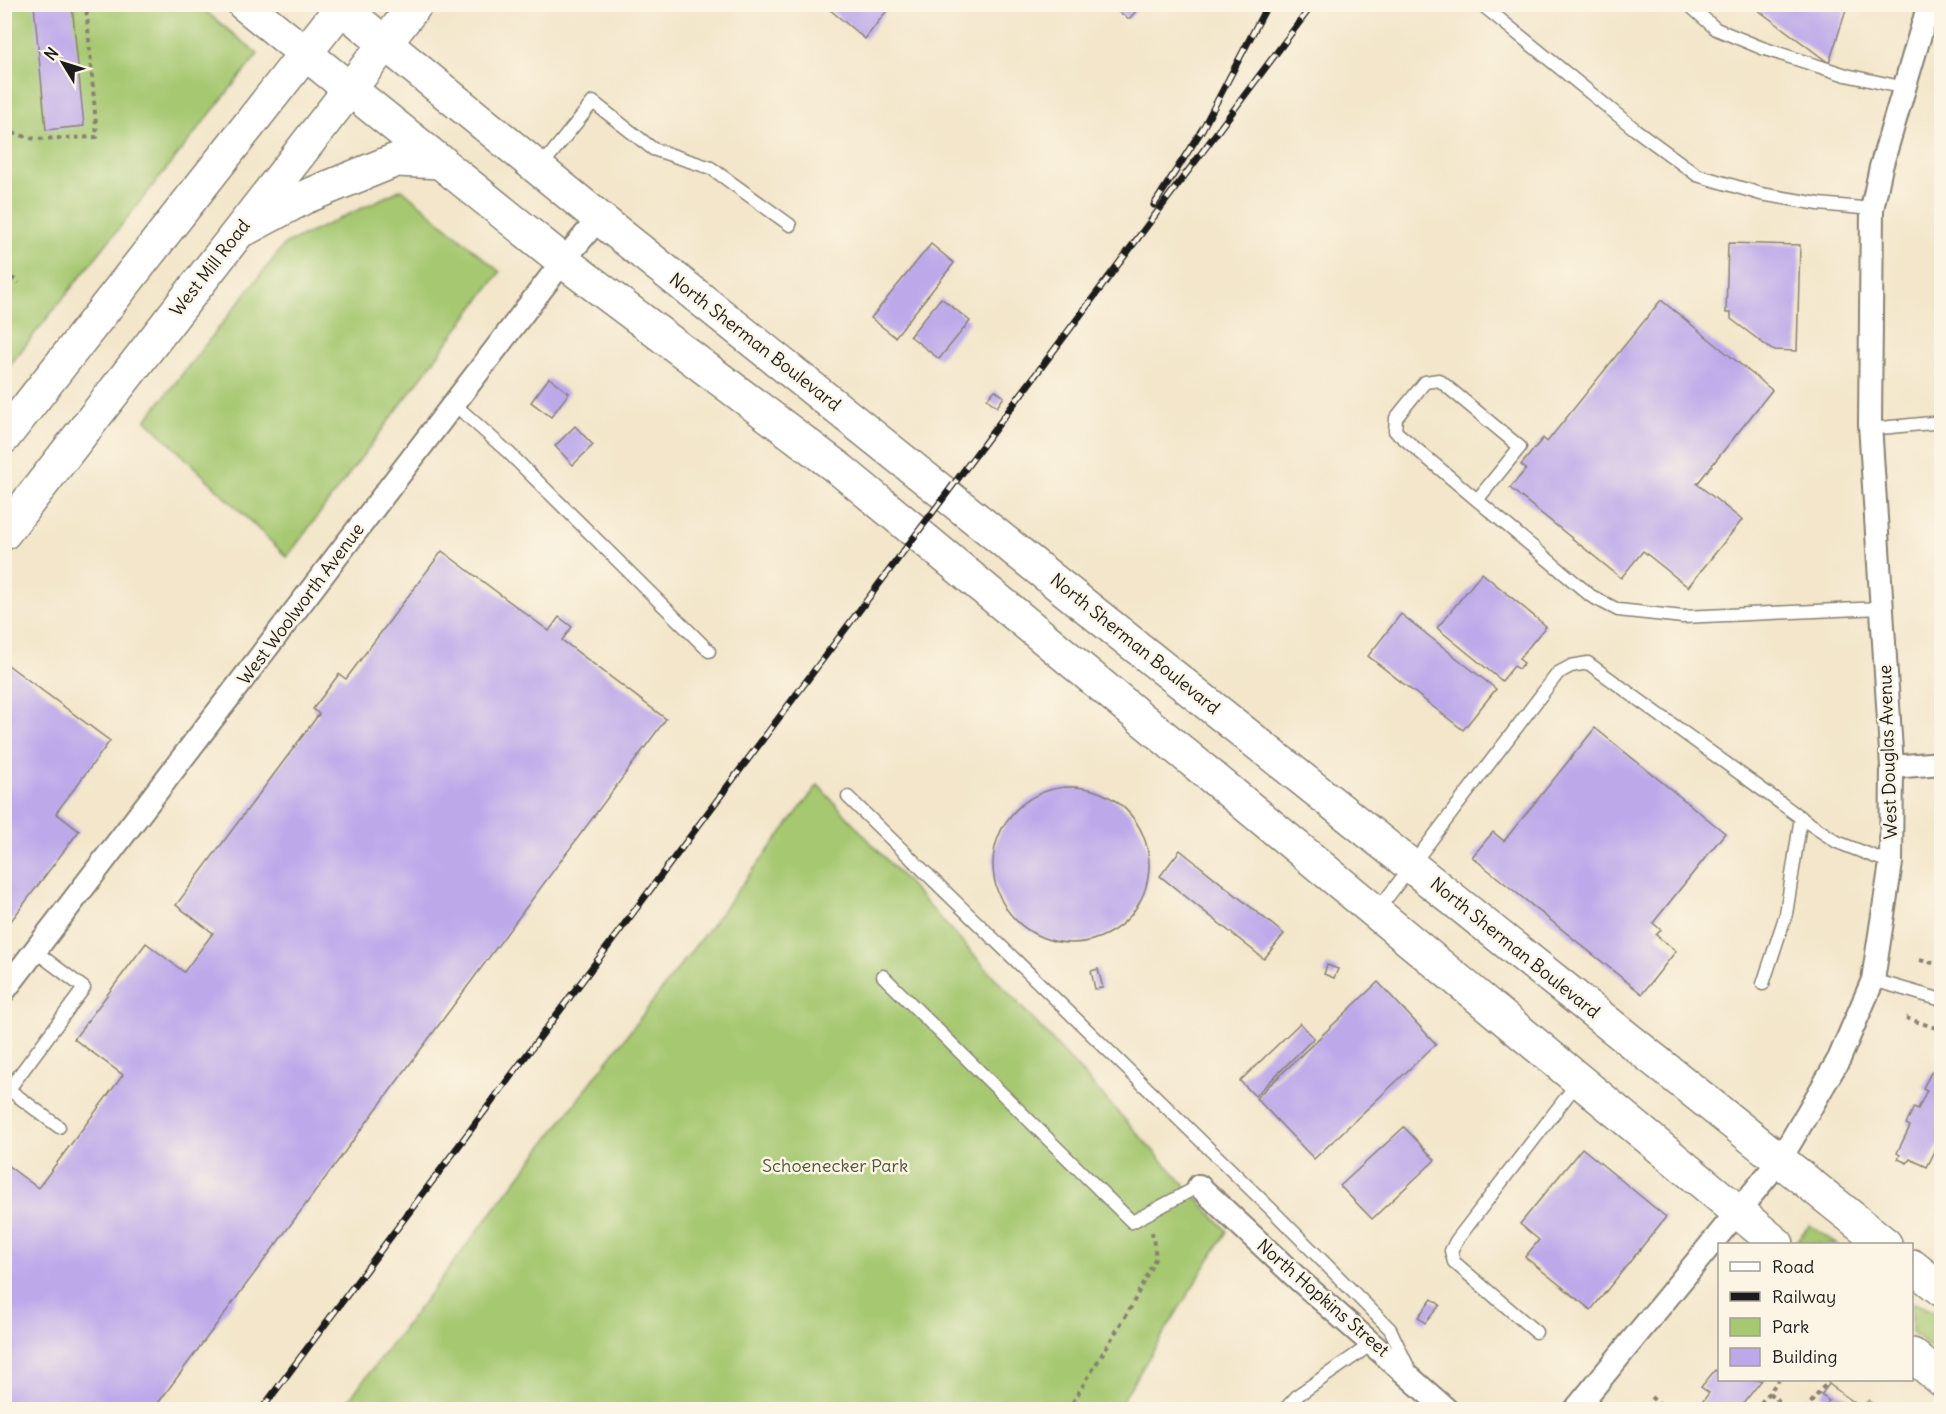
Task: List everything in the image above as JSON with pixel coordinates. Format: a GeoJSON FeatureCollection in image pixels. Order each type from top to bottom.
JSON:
{"type":"FeatureCollection","features":[{"type":"Feature","properties":{"kind":"main road"},"geometry":{"type":"LineString","coordinates":[[243,4],[563,261],[842,471],[1775,1243]]}},
{"type":"Feature","properties":{"kind":"main road","name":"West Mill Road"},"geometry":{"type":"LineString","coordinates":[[4,533],[416,4]]}},
{"type":"Feature","properties":{"kind":"main road"},"geometry":{"type":"LineString","coordinates":[[4,437],[341,6]]}},
{"type":"Feature","properties":{"kind":"main road","name":"North Sherman Boulevard"},"geometry":{"type":"LineString","coordinates":[[341,6],[599,218],[1883,1243]]}},
{"type":"Feature","properties":{"kind":"main road"},"geometry":{"type":"LineString","coordinates":[[235,234],[305,197],[396,160],[442,162]]}},
{"type":"Feature","properties":{"kind":"main road"},"geometry":{"type":"LineString","coordinates":[[1913,1268],[1941,1290]]}},
{"type":"Feature","properties":{"kind":"main road"},"geometry":{"type":"LineString","coordinates":[[1913,1357],[1941,1380]]}},
{"type":"Feature","properties":{"kind":"street","name":"West Douglas Avenue"},"geometry":{"type":"LineString","coordinates":[[1575,1410],[1780,1160],[1839,1059],[1873,980],[1891,863],[1892,767],[1870,429],[1872,209],[1881,167],[1929,4]]}},
{"type":"Feature","properties":{"kind":"street","name":"West Woolworth Avenue"},"geometry":{"type":"LineString","coordinates":[[4,991],[563,261],[599,218]]}},
{"type":"Feature","properties":{"kind":"street"},"geometry":{"type":"LineString","coordinates":[[1892,767],[1941,763]]}},
{"type":"Feature","properties":{"kind":"street","name":"North Hopkins Street"},"geometry":{"type":"LineString","coordinates":[[1199,1186],[1299,1280],[1413,1377],[1447,1410]]}},
{"type":"Feature","properties":{"kind":"lane"},"geometry":{"type":"LineString","coordinates":[[1481,4],[1636,130],[1697,176],[1761,194],[1819,204],[1872,209]]}},
{"type":"Feature","properties":{"kind":"lane"},"geometry":{"type":"LineString","coordinates":[[1688,4],[1716,29],[1762,48],[1846,75],[1905,88]]}},
{"type":"Feature","properties":{"kind":"lane"},"geometry":{"type":"LineString","coordinates":[[540,169],[593,102],[653,149],[711,168],[790,225]]}},
{"type":"Feature","properties":{"kind":"lane"},"geometry":{"type":"LineString","coordinates":[[1477,500],[1520,447],[1438,380],[1425,382],[1396,417],[1395,431],[1591,596],[1618,610],[1683,617],[1881,608]]}},
{"type":"Feature","properties":{"kind":"lane"},"geometry":{"type":"LineString","coordinates":[[454,404],[509,453],[709,651]]}},
{"type":"Feature","properties":{"kind":"lane"},"geometry":{"type":"LineString","coordinates":[[1870,429],[1941,422]]}},
{"type":"Feature","properties":{"kind":"lane"},"geometry":{"type":"LineString","coordinates":[[1375,913],[1558,673],[1571,666],[1588,663],[1837,842],[1891,863]]}},
{"type":"Feature","properties":{"kind":"lane"},"geometry":{"type":"LineString","coordinates":[[848,797],[1390,1329],[1413,1377]]}},
{"type":"Feature","properties":{"kind":"lane"},"geometry":{"type":"LineString","coordinates":[[1763,984],[1786,914],[1801,817]]}},
{"type":"Feature","properties":{"kind":"lane"},"geometry":{"type":"LineString","coordinates":[[35,951],[84,988],[7,1088],[58,1127]]}},
{"type":"Feature","properties":{"kind":"lane"},"geometry":{"type":"LineString","coordinates":[[883,976],[1132,1222],[1199,1186]]}},
{"type":"Feature","properties":{"kind":"lane"},"geometry":{"type":"LineString","coordinates":[[1873,980],[1941,999]]}},
{"type":"Feature","properties":{"kind":"lane"},"geometry":{"type":"LineString","coordinates":[[1536,1332],[1454,1262],[1451,1251],[1470,1222],[1579,1081]]}},
{"type":"Feature","properties":{"kind":"lane"},"geometry":{"type":"LineString","coordinates":[[1284,1410],[1298,1395],[1373,1343]]}},
{"type":"Feature","properties":{"kind":"path"},"geometry":{"type":"LineString","coordinates":[[4,131],[35,139],[98,136],[86,4]]}},
{"type":"Feature","properties":{"kind":"path"},"geometry":{"type":"LineString","coordinates":[[4,272],[19,283]]}},
{"type":"Feature","properties":{"kind":"path"},"geometry":{"type":"LineString","coordinates":[[1920,960],[1941,965]]}},
{"type":"Feature","properties":{"kind":"path"},"geometry":{"type":"LineString","coordinates":[[1906,1018],[1941,1030]]}},
{"type":"Feature","properties":{"kind":"path"},"geometry":{"type":"LineString","coordinates":[[1068,1410],[1131,1307],[1156,1257],[1149,1214]]}},
{"type":"Feature","properties":{"kind":"path"},"geometry":{"type":"LineString","coordinates":[[1755,1410],[1778,1381]]}},
{"type":"Feature","properties":{"kind":"path"},"geometry":{"type":"LineString","coordinates":[[1805,1410],[1828,1381]]}},
{"type":"Feature","properties":{"kind":"path"},"geometry":{"type":"LineString","coordinates":[[1769,1393],[1790,1410]]}},
{"type":"Feature","properties":{"kind":"path"},"geometry":{"type":"LineString","coordinates":[[1651,1397],[1666,1410]]}},
{"type":"Feature","properties":{"kind":"green space"},"geometry":{"type":"Polygon","coordinates":[[[5,5],[198,5],[258,54],[5,371],[5,5]]]}},
{"type":"Feature","properties":{"kind":"green space"},"geometry":{"type":"Polygon","coordinates":[[[402,189],[500,272],[287,557],[146,420],[284,245],[402,189]]]}},
{"type":"Feature","properties":{"kind":"green space","name":"Schoenecker Park"},"geometry":{"type":"Polygon","coordinates":[[[818,785],[1227,1231],[1117,1409],[341,1410],[818,785]]]}},
{"type":"Feature","properties":{"kind":"green space"},"geometry":{"type":"Polygon","coordinates":[[[1810,1225],[1836,1243],[1801,1243],[1797,1240],[1810,1225]]]}},
{"type":"Feature","properties":{"kind":"green space"},"geometry":{"type":"Polygon","coordinates":[[[1913,1302],[1941,1315],[1941,1357],[1913,1334],[1913,1302]]]}},
{"type":"Feature","properties":{"kind":"building"},"geometry":{"type":"Polygon","coordinates":[[[823,4],[892,4],[865,39],[823,4]]]}},
{"type":"Feature","properties":{"kind":"building"},"geometry":{"type":"Polygon","coordinates":[[[1122,4],[1130,4],[1137,10],[1129,19],[1117,11],[1122,4]]]}},
{"type":"Feature","properties":{"kind":"building"},"geometry":{"type":"Polygon","coordinates":[[[1750,4],[1848,4],[1829,63],[1750,4]]]}},
{"type":"Feature","properties":{"kind":"building"},"geometry":{"type":"Polygon","coordinates":[[[34,5],[72,5],[84,126],[46,130],[34,5]]]}},
{"type":"Feature","properties":{"kind":"building"},"geometry":{"type":"Polygon","coordinates":[[[1728,243],[1800,245],[1797,351],[1772,350],[1731,319],[1731,313],[1726,313],[1728,243]]]}},
{"type":"Feature","properties":{"kind":"building"},"geometry":{"type":"Polygon","coordinates":[[[931,244],[954,263],[895,337],[871,318],[931,244]]]}},
{"type":"Feature","properties":{"kind":"building"},"geometry":{"type":"Polygon","coordinates":[[[941,298],[970,321],[939,359],[910,336],[941,298]]]}},
{"type":"Feature","properties":{"kind":"building"},"geometry":{"type":"Polygon","coordinates":[[[1661,300],[1772,390],[1697,484],[1742,520],[1688,587],[1643,551],[1621,578],[1510,488],[1526,469],[1521,465],[1543,438],[1547,442],[1661,300]]]}},
{"type":"Feature","properties":{"kind":"building"},"geometry":{"type":"Polygon","coordinates":[[[549,378],[569,393],[551,417],[531,402],[549,378]]]}},
{"type":"Feature","properties":{"kind":"building"},"geometry":{"type":"Polygon","coordinates":[[[995,390],[1004,397],[997,407],[987,399],[995,390]]]}},
{"type":"Feature","properties":{"kind":"building"},"geometry":{"type":"Polygon","coordinates":[[[575,426],[593,445],[573,465],[555,446],[575,426]]]}},
{"type":"Feature","properties":{"kind":"building"},"geometry":{"type":"Polygon","coordinates":[[[442,551],[549,631],[559,617],[572,627],[562,640],[666,719],[153,1410],[4,1410],[4,1163],[38,1188],[123,1075],[74,1039],[146,943],[184,972],[213,933],[176,905],[319,714],[313,709],[339,674],[346,679],[442,551]]]}},
{"type":"Feature","properties":{"kind":"building"},"geometry":{"type":"Polygon","coordinates":[[[1482,573],[1546,626],[1519,659],[1524,663],[1519,669],[1514,666],[1502,681],[1437,628],[1482,573]]]}},
{"type":"Feature","properties":{"kind":"building"},"geometry":{"type":"Polygon","coordinates":[[[1401,614],[1496,689],[1463,730],[1368,656],[1401,614]]]}},
{"type":"Feature","properties":{"kind":"building"},"geometry":{"type":"Polygon","coordinates":[[[4,662],[110,741],[56,813],[79,831],[11,921],[4,916],[4,662]]]}},
{"type":"Feature","properties":{"kind":"building"},"geometry":{"type":"Polygon","coordinates":[[[1595,728],[1725,833],[1653,923],[1661,930],[1656,935],[1676,951],[1642,994],[1472,857],[1493,832],[1504,841],[1595,728]]]}},
{"type":"Feature","properties":{"kind":"building"},"geometry":{"type":"Polygon","coordinates":[[[1071,787],[1101,793],[1126,810],[1143,835],[1149,865],[1143,895],[1126,920],[1101,937],[1071,943],[1041,937],[1016,920],[999,895],[993,865],[999,835],[1016,810],[1041,793],[1071,787]]]}},
{"type":"Feature","properties":{"kind":"building"},"geometry":{"type":"Polygon","coordinates":[[[1180,850],[1284,934],[1264,959],[1160,876],[1180,850]]]}},
{"type":"Feature","properties":{"kind":"building"},"geometry":{"type":"Polygon","coordinates":[[[1327,965],[1338,969],[1334,978],[1324,974],[1327,965]]]}},
{"type":"Feature","properties":{"kind":"building"},"geometry":{"type":"Polygon","coordinates":[[[1098,969],[1103,988],[1095,989],[1091,971],[1098,969]]]}},
{"type":"Feature","properties":{"kind":"building"},"geometry":{"type":"Polygon","coordinates":[[[1378,982],[1436,1044],[1314,1159],[1256,1098],[1378,982]]]}},
{"type":"Feature","properties":{"kind":"building"},"geometry":{"type":"Polygon","coordinates":[[[1300,1023],[1314,1038],[1255,1096],[1240,1081],[1300,1023]]]}},
{"type":"Feature","properties":{"kind":"building"},"geometry":{"type":"Polygon","coordinates":[[[1942,1060],[1942,1137],[1927,1167],[1910,1159],[1907,1163],[1898,1159],[1900,1155],[1897,1153],[1910,1126],[1906,1124],[1914,1107],[1918,1109],[1927,1090],[1923,1088],[1932,1071],[1936,1073],[1942,1060]]]}},
{"type":"Feature","properties":{"kind":"building"},"geometry":{"type":"Polygon","coordinates":[[[1404,1127],[1435,1160],[1372,1219],[1340,1186],[1404,1127]]]}},
{"type":"Feature","properties":{"kind":"building"},"geometry":{"type":"Polygon","coordinates":[[[1582,1148],[1666,1217],[1591,1310],[1525,1257],[1539,1240],[1520,1224],[1582,1148]]]}},
{"type":"Feature","properties":{"kind":"building"},"geometry":{"type":"Polygon","coordinates":[[[1432,1299],[1440,1305],[1425,1323],[1418,1317],[1432,1299]]]}},
{"type":"Feature","properties":{"kind":"building"},"geometry":{"type":"Polygon","coordinates":[[[1715,1370],[1718,1372],[1718,1381],[1761,1381],[1738,1410],[1696,1410],[1709,1393],[1701,1387],[1715,1370]]]}},
{"type":"Feature","properties":{"kind":"building"},"geometry":{"type":"Polygon","coordinates":[[[1829,1384],[1862,1408],[1869,1400],[1880,1410],[1822,1410],[1829,1401],[1821,1395],[1829,1384]]]}},
{"type":"Feature","properties":{"kind":"railway"},"geometry":{"type":"LineString","coordinates":[[1154,205],[1203,128],[1268,4]]}},
{"type":"Feature","properties":{"kind":"railway"},"geometry":{"type":"LineString","coordinates":[[261,1410],[1313,4]]}}]}
